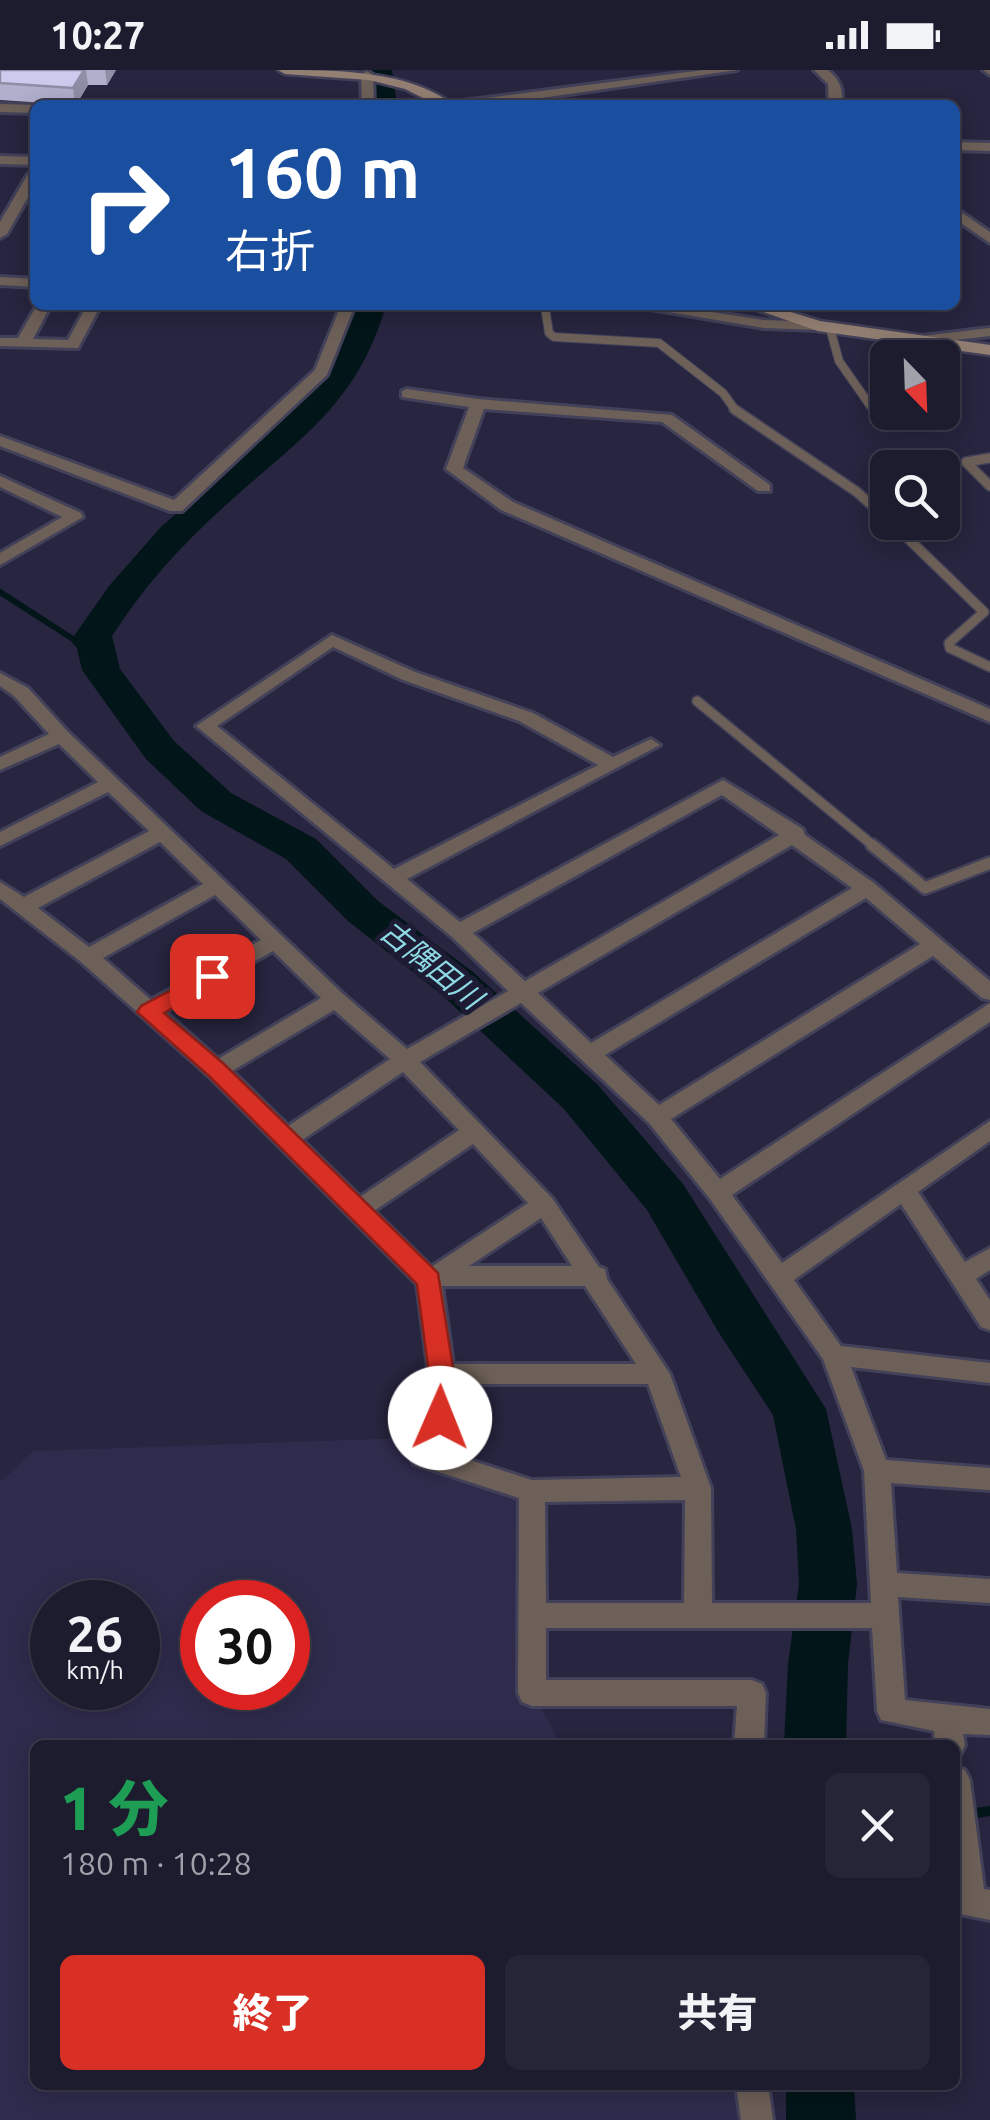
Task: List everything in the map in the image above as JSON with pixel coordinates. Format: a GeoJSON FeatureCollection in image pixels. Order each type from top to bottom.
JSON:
{"type":"FeatureCollection","features":[{"type":"Feature","properties":{"kind":"street"},"geometry":{"type":"LineString","coordinates":[[285,70],[367,72],[427,90],[440,100]]}},
{"type":"Feature","properties":{"kind":"street"},"geometry":{"type":"LineString","coordinates":[[501,100],[731,70]]}},
{"type":"Feature","properties":{"kind":"street"},"geometry":{"type":"LineString","coordinates":[[820,70],[830,76],[838,94],[836,100]]}},
{"type":"Feature","properties":{"kind":"street"},"geometry":{"type":"LineString","coordinates":[[367,72],[368,100]]}},
{"type":"Feature","properties":{"kind":"street"},"geometry":{"type":"LineString","coordinates":[[0,108],[30,109]]}},
{"type":"Feature","properties":{"kind":"street"},"geometry":{"type":"LineString","coordinates":[[960,146],[990,147]]}},
{"type":"Feature","properties":{"kind":"street"},"geometry":{"type":"LineString","coordinates":[[0,160],[30,161]]}},
{"type":"Feature","properties":{"kind":"street"},"geometry":{"type":"LineString","coordinates":[[0,234],[5,215],[30,181]]}},
{"type":"Feature","properties":{"kind":"street"},"geometry":{"type":"LineString","coordinates":[[5,215],[30,216]]}},
{"type":"Feature","properties":{"kind":"street"},"geometry":{"type":"LineString","coordinates":[[960,216],[990,238]]}},
{"type":"Feature","properties":{"kind":"street"},"geometry":{"type":"LineString","coordinates":[[0,281],[30,284]]}},
{"type":"Feature","properties":{"kind":"street"},"geometry":{"type":"LineString","coordinates":[[23,343],[41,310]]}},
{"type":"Feature","properties":{"kind":"street"},"geometry":{"type":"LineString","coordinates":[[0,342],[72,345],[91,310]]}},
{"type":"Feature","properties":{"kind":"street"},"geometry":{"type":"LineString","coordinates":[[0,441],[176,507],[322,372],[346,310]]}},
{"type":"Feature","properties":{"kind":"street"},"geometry":{"type":"LineString","coordinates":[[681,310],[908,340]]}},
{"type":"Feature","properties":{"kind":"street"},"geometry":{"type":"LineString","coordinates":[[767,310],[824,327]]}},
{"type":"Feature","properties":{"kind":"street"},"geometry":{"type":"LineString","coordinates":[[922,340],[990,332]]}},
{"type":"Feature","properties":{"kind":"street"},"geometry":{"type":"LineString","coordinates":[[960,346],[990,350]]}},
{"type":"Feature","properties":{"kind":"street"},"geometry":{"type":"LineString","coordinates":[[408,394],[478,404],[666,418],[764,488]]}},
{"type":"Feature","properties":{"kind":"street"},"geometry":{"type":"LineString","coordinates":[[478,404],[454,469],[507,506],[990,716]]}},
{"type":"Feature","properties":{"kind":"street"},"geometry":{"type":"LineString","coordinates":[[0,481],[75,517],[0,560]]}},
{"type":"Feature","properties":{"kind":"street"},"geometry":{"type":"LineString","coordinates":[[0,541],[17,550]]}},
{"type":"Feature","properties":{"kind":"street"},"geometry":{"type":"LineString","coordinates":[[613,764],[526,718],[409,676],[332,640],[205,726],[459,932],[520,994],[657,1117],[718,1193],[834,1356],[877,1471],[891,1711],[949,1732],[990,1722]]}},
{"type":"Feature","properties":{"kind":"street"},"geometry":{"type":"LineString","coordinates":[[0,678],[22,692],[61,736],[405,1060],[544,1204],[596,1276],[657,1374],[698,1488],[698,1613]]}},
{"type":"Feature","properties":{"kind":"street"},"geometry":{"type":"LineString","coordinates":[[0,701],[22,692]]}},
{"type":"Feature","properties":{"kind":"street"},"geometry":{"type":"LineString","coordinates":[[0,764],[61,736]]}},
{"type":"Feature","properties":{"kind":"street"},"geometry":{"type":"LineString","coordinates":[[390,879],[651,744]]}},
{"type":"Feature","properties":{"kind":"street"},"geometry":{"type":"LineString","coordinates":[[0,840],[111,783]]}},
{"type":"Feature","properties":{"kind":"street"},"geometry":{"type":"LineString","coordinates":[[459,932],[723,786],[796,834],[866,888],[990,994]]}},
{"type":"Feature","properties":{"kind":"street"},"geometry":{"type":"LineString","coordinates":[[23,907],[164,832]]}},
{"type":"Feature","properties":{"kind":"street"},"geometry":{"type":"LineString","coordinates":[[286,1139],[405,1060],[796,834]]}},
{"type":"Feature","properties":{"kind":"street"},"geometry":{"type":"LineString","coordinates":[[88,957],[219,884]]}},
{"type":"Feature","properties":{"kind":"street"},"geometry":{"type":"LineString","coordinates":[[590,1054],[866,888]]}},
{"type":"Feature","properties":{"kind":"street"},"geometry":{"type":"LineString","coordinates":[[0,889],[88,957],[216,1070],[433,1278],[442,1374],[440,1418],[423,1456],[532,1490],[698,1488]]}},
{"type":"Feature","properties":{"kind":"street"},"geometry":{"type":"LineString","coordinates":[[148,1012],[276,941]]}},
{"type":"Feature","properties":{"kind":"street"},"geometry":{"type":"LineString","coordinates":[[657,1117],[933,946]]}},
{"type":"Feature","properties":{"kind":"street"},"geometry":{"type":"LineString","coordinates":[[216,1070],[336,999]]}},
{"type":"Feature","properties":{"kind":"street"},"geometry":{"type":"LineString","coordinates":[[718,1193],[990,1011]]}},
{"type":"Feature","properties":{"kind":"street"},"geometry":{"type":"LineString","coordinates":[[778,1278],[990,1129]]}},
{"type":"Feature","properties":{"kind":"street"},"geometry":{"type":"LineString","coordinates":[[358,1210],[474,1132]]}},
{"type":"Feature","properties":{"kind":"street"},"geometry":{"type":"LineString","coordinates":[[904,1190],[990,1320]]}},
{"type":"Feature","properties":{"kind":"street"},"geometry":{"type":"LineString","coordinates":[[433,1278],[544,1204]]}},
{"type":"Feature","properties":{"kind":"street"},"geometry":{"type":"LineString","coordinates":[[963,1276],[990,1257]]}},
{"type":"Feature","properties":{"kind":"street"},"geometry":{"type":"LineString","coordinates":[[433,1278],[596,1276]]}},
{"type":"Feature","properties":{"kind":"street"},"geometry":{"type":"LineString","coordinates":[[834,1356],[990,1373]]}},
{"type":"Feature","properties":{"kind":"street"},"geometry":{"type":"LineString","coordinates":[[442,1374],[657,1374]]}},
{"type":"Feature","properties":{"kind":"street"},"geometry":{"type":"LineString","coordinates":[[877,1471],[990,1479]]}},
{"type":"Feature","properties":{"kind":"street"},"geometry":{"type":"LineString","coordinates":[[532,1490],[532,1692],[752,1694],[748,1740]]}},
{"type":"Feature","properties":{"kind":"street"},"geometry":{"type":"LineString","coordinates":[[884,1584],[990,1591]]}},
{"type":"Feature","properties":{"kind":"street"},"geometry":{"type":"LineString","coordinates":[[531,1615],[888,1616]]}},
{"type":"Feature","properties":{"kind":"street"},"geometry":{"type":"LineString","coordinates":[[960,1818],[971,1903],[990,1905]]}},
{"type":"Feature","properties":{"kind":"street"},"geometry":{"type":"LineString","coordinates":[[753,2090],[757,2120]]}},
{"type":"Feature","properties":{"kind":"lane"},"geometry":{"type":"LineString","coordinates":[[546,310],[554,337],[659,343],[723,393],[738,414],[870,504]]}},
{"type":"Feature","properties":{"kind":"lane"},"geometry":{"type":"LineString","coordinates":[[824,327],[838,360],[870,405]]}},
{"type":"Feature","properties":{"kind":"lane"},"geometry":{"type":"LineString","coordinates":[[990,458],[966,462],[990,486]]}},
{"type":"Feature","properties":{"kind":"lane"},"geometry":{"type":"LineString","coordinates":[[909,540],[984,612],[950,642],[950,648],[990,667]]}},
{"type":"Feature","properties":{"kind":"lane"},"geometry":{"type":"LineString","coordinates":[[697,701],[925,888],[990,863]]}},
{"type":"Feature","properties":{"kind":"shaded area"},"geometry":{"type":"Polygon","coordinates":[[[432,1437],[423,1455],[532,1491],[532,1692],[558,1740],[30,1740],[30,2090],[753,2090],[758,2120],[0,2120],[0,1482],[34,1451],[432,1437]]]}},
{"type":"Feature","properties":{"kind":"building"},"geometry":{"type":"Polygon","coordinates":[[[0,70],[84,70],[73,88],[0,83],[0,70]]]}},
{"type":"Feature","properties":{"kind":"waterway","name":"古隅田川"},"geometry":{"type":"LineString","coordinates":[[379,70],[383,100]]}},
{"type":"Feature","properties":{"kind":"waterway","name":"古隅田川"},"geometry":{"type":"LineString","coordinates":[[369,310],[350,361],[322,401],[193,517],[122,593],[93,636],[101,670],[160,750],[216,802],[301,849],[363,911],[457,983],[581,1097],[665,1197],[737,1318],[799,1409],[824,1529],[828,1584],[818,1664],[815,1740]]}},
{"type":"Feature","properties":{"kind":"waterway"},"geometry":{"type":"LineString","coordinates":[[0,592],[73,639],[101,670]]}},
{"type":"Feature","properties":{"kind":"waterway"},"geometry":{"type":"LineString","coordinates":[[960,1815],[990,1811]]}},
{"type":"Feature","properties":{"kind":"waterway","name":"古隅田川"},"geometry":{"type":"LineString","coordinates":[[820,2090],[821,2120]]}},
{"type":"Feature","properties":{"kind":"route"},"geometry":{"type":"LineString","coordinates":[[212,976],[148,1012],[216,1070],[429,1280],[442,1374],[440,1418]]}}]}
